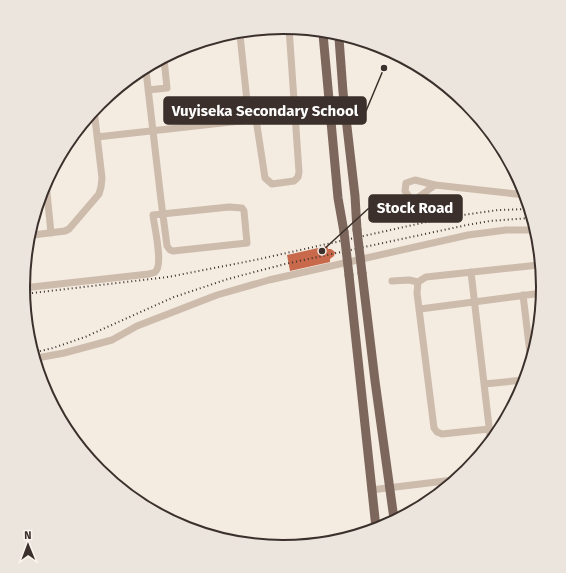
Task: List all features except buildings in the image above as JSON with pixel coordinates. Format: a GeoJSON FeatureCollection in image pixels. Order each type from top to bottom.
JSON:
{"type":"FeatureCollection","features":[{"type":"Feature","properties":{"kind":"main road"},"geometry":{"type":"LineString","coordinates":[[323,37],[338,198],[349,275],[375,522]]}},
{"type":"Feature","properties":{"kind":"main road"},"geometry":{"type":"LineString","coordinates":[[339,40],[357,230],[374,381],[393,514]]}},
{"type":"Feature","properties":{"kind":"street"},"geometry":{"type":"LineString","coordinates":[[240,37],[252,119],[265,178],[272,184],[292,183],[299,174],[289,34]]}},
{"type":"Feature","properties":{"kind":"street"},"geometry":{"type":"LineString","coordinates":[[148,90],[168,88],[165,63]]}},
{"type":"Feature","properties":{"kind":"street"},"geometry":{"type":"LineString","coordinates":[[30,287],[149,274],[155,272],[159,257],[153,215],[162,214],[229,207],[242,208],[244,212],[246,244],[172,251],[167,246],[162,214],[160,200],[146,73]]}},
{"type":"Feature","properties":{"kind":"street"},"geometry":{"type":"LineString","coordinates":[[97,137],[153,132],[294,115]]}},
{"type":"Feature","properties":{"kind":"street"},"geometry":{"type":"LineString","coordinates":[[36,235],[65,231],[73,226],[99,194],[102,178],[95,118]]}},
{"type":"Feature","properties":{"kind":"street"},"geometry":{"type":"LineString","coordinates":[[435,185],[519,194]]}},
{"type":"Feature","properties":{"kind":"street"},"geometry":{"type":"LineString","coordinates":[[47,195],[51,233]]}},
{"type":"Feature","properties":{"kind":"street"},"geometry":{"type":"LineString","coordinates":[[40,357],[64,353],[112,340],[137,326],[218,295],[280,278],[468,235],[506,230],[529,230]]}},
{"type":"Feature","properties":{"kind":"street"},"geometry":{"type":"LineString","coordinates":[[392,281],[409,280],[418,282],[426,277],[535,265]]}},
{"type":"Feature","properties":{"kind":"street"},"geometry":{"type":"LineString","coordinates":[[471,272],[490,432]]}},
{"type":"Feature","properties":{"kind":"street"},"geometry":{"type":"LineString","coordinates":[[418,282],[417,293],[434,428],[437,432],[442,434],[490,432]]}},
{"type":"Feature","properties":{"kind":"street"},"geometry":{"type":"LineString","coordinates":[[420,309],[536,294]]}},
{"type":"Feature","properties":{"kind":"street"},"geometry":{"type":"LineString","coordinates":[[523,295],[530,337]]}},
{"type":"Feature","properties":{"kind":"street"},"geometry":{"type":"LineString","coordinates":[[484,384],[518,381]]}},
{"type":"Feature","properties":{"kind":"street"},"geometry":{"type":"LineString","coordinates":[[372,490],[445,481]]}},
{"type":"Feature","properties":{"kind":"railway"},"geometry":{"type":"LineString","coordinates":[[30,293],[168,277],[255,260],[449,217],[498,210],[524,209]]}},
{"type":"Feature","properties":{"kind":"railway"},"geometry":{"type":"LineString","coordinates":[[39,351],[85,337],[174,297],[228,279],[285,264],[467,225],[490,221],[526,218]]}},
{"type":"Feature","properties":{"kind":"place","name":"Vuyiseka Secondary School"},"geometry":{"type":"Point","coordinates":[384,68]}},
{"type":"Feature","properties":{"kind":"place","name":"Stock Road"},"geometry":{"type":"Point","coordinates":[322,251]}}]}
